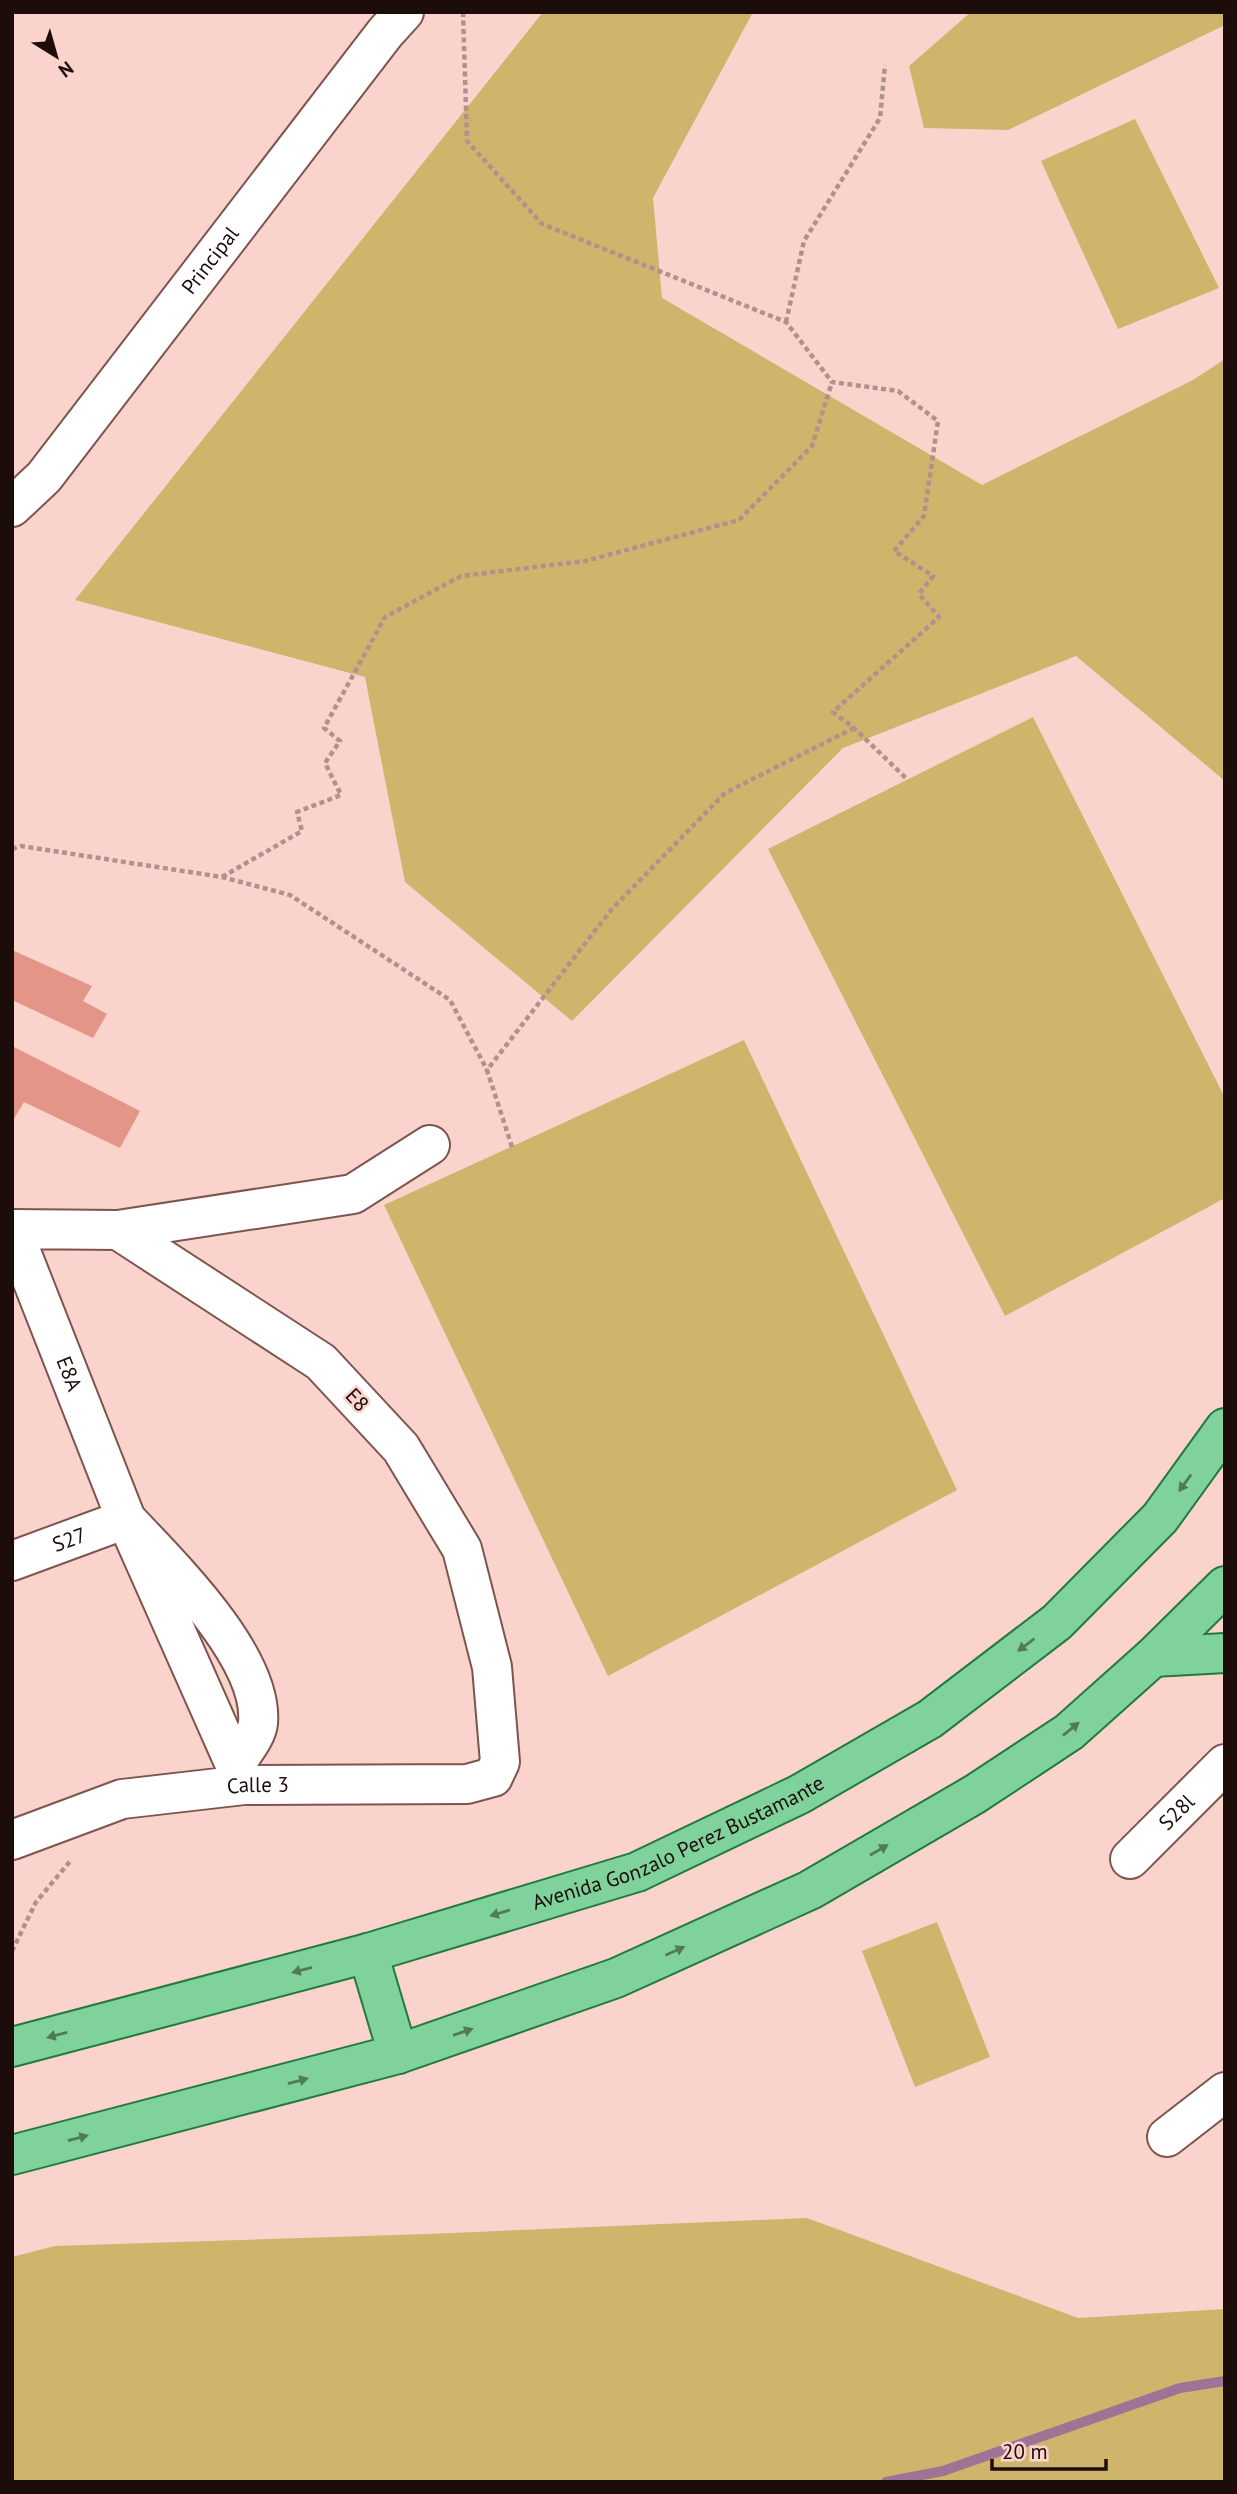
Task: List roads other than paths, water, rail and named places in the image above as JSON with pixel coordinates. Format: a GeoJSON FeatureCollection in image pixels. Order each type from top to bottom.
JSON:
{"type":"FeatureCollection","features":[{"type":"Feature","properties":{"kind":"main road","name":"Avenida Gonzalo Perez Bustamante"},"geometry":{"type":"LineString","coordinates":[[12,2047],[368,1953],[636,1872],[800,1794],[930,1719],[1057,1622],[1160,1518],[1225,1428]]}},
{"type":"Feature","properties":{"kind":"main road"},"geometry":{"type":"LineString","coordinates":[[12,2155],[398,2054],[616,1978],[810,1890],[975,1794],[1069,1732],[1153,1657],[1225,1586]]}},
{"type":"Feature","properties":{"kind":"main road"},"geometry":{"type":"LineString","coordinates":[[1153,1657],[1225,1653]]}},
{"type":"Feature","properties":{"kind":"main road"},"geometry":{"type":"LineString","coordinates":[[368,1953],[398,2054]]}},
{"type":"Feature","properties":{"kind":"street","name":"Principal"},"geometry":{"type":"LineString","coordinates":[[12,507],[44,477],[386,19]]}},
{"type":"Feature","properties":{"kind":"street"},"geometry":{"type":"LineString","coordinates":[[12,1229],[117,1230],[353,1194],[430,1145]]}},
{"type":"Feature","properties":{"kind":"street","name":"E8A"},"geometry":{"type":"LineString","coordinates":[[12,1229],[23,1292],[239,1775]]}},
{"type":"Feature","properties":{"kind":"street","name":"E8"},"geometry":{"type":"LineString","coordinates":[[117,1230],[321,1362],[401,1448],[461,1549],[492,1667],[500,1762]]}},
{"type":"Feature","properties":{"kind":"street","name":"S27"},"geometry":{"type":"LineString","coordinates":[[12,1561],[126,1519]]}},
{"type":"Feature","properties":{"kind":"street","name":"Calle 3"},"geometry":{"type":"LineString","coordinates":[[12,1840],[122,1799],[239,1775],[467,1784],[493,1777],[500,1762]]}},
{"type":"Feature","properties":{"kind":"street","name":"S28l"},"geometry":{"type":"LineString","coordinates":[[1130,1859],[1225,1765]]}},
{"type":"Feature","properties":{"kind":"street"},"geometry":{"type":"LineString","coordinates":[[1167,2137],[1225,2092]]}},
{"type":"Feature","properties":{"kind":"waterway"},"geometry":{"type":"LineString","coordinates":[[886,2482],[943,2471],[1180,2388],[1225,2381]]}}]}
